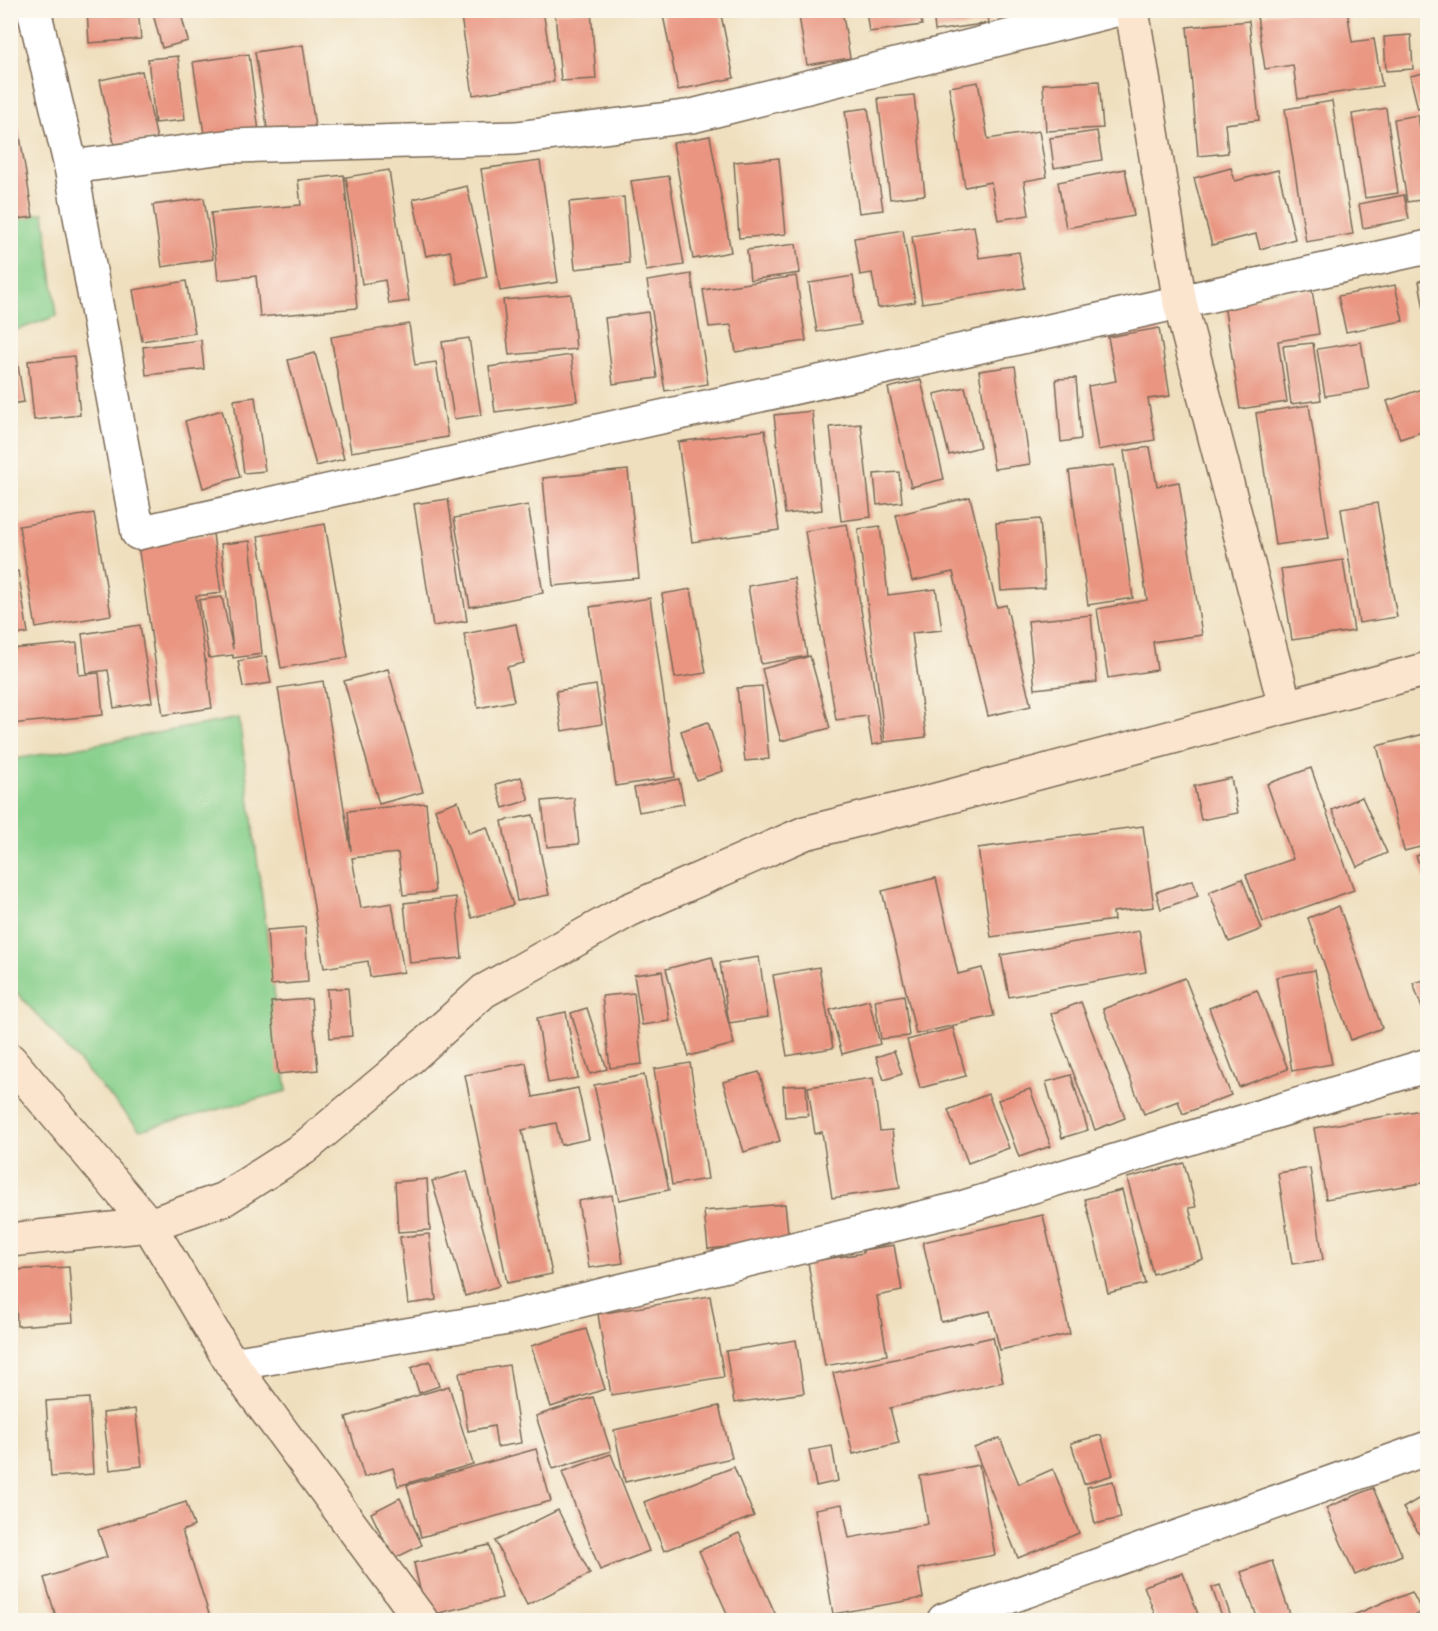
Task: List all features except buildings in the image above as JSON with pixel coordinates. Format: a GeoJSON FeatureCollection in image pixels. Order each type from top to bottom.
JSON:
{"type":"FeatureCollection","features":[{"type":"Feature","properties":{"kind":"main road"},"geometry":{"type":"LineString","coordinates":[[1132,10],[1180,303],[1285,706]]}},
{"type":"Feature","properties":{"kind":"main road"},"geometry":{"type":"LineString","coordinates":[[10,1240],[148,1226],[224,1199],[304,1148],[389,1077],[484,991],[629,910],[804,833],[1428,669]]}},
{"type":"Feature","properties":{"kind":"main road"},"geometry":{"type":"LineString","coordinates":[[10,1060],[148,1226],[232,1364],[421,1620]]}},
{"type":"Feature","properties":{"kind":"street"},"geometry":{"type":"LineString","coordinates":[[33,10],[71,167],[138,533],[1428,247]]}},
{"type":"Feature","properties":{"kind":"street"},"geometry":{"type":"LineString","coordinates":[[71,167],[232,146],[516,138],[692,116],[1115,10]]}},
{"type":"Feature","properties":{"kind":"street"},"geometry":{"type":"LineString","coordinates":[[232,1364],[508,1318],[958,1209],[1428,1065]]}},
{"type":"Feature","properties":{"kind":"street"},"geometry":{"type":"LineString","coordinates":[[944,1620],[1428,1448]]}},
{"type":"Feature","properties":{"kind":"green space"},"geometry":{"type":"Polygon","coordinates":[[[44,213],[57,316],[11,332],[11,219],[44,213]]]}},
{"type":"Feature","properties":{"kind":"green space"},"geometry":{"type":"Polygon","coordinates":[[[239,718],[287,1091],[140,1130],[11,986],[10,760],[239,718]]]}}]}
